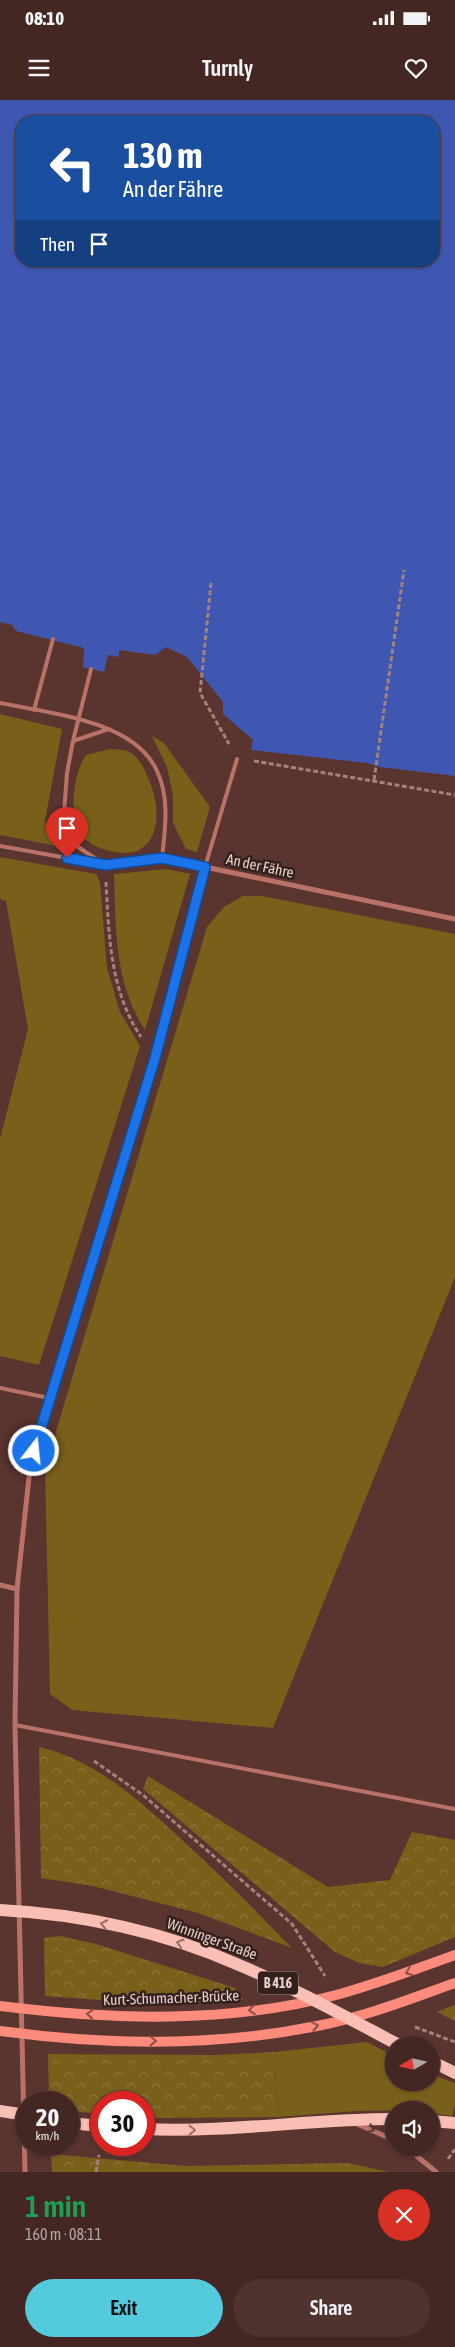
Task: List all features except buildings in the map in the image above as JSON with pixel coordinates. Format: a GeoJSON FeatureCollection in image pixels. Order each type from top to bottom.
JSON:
{"type":"FeatureCollection","features":[{"type":"Feature","properties":{"kind":"main road","name":"Winninger Straße"},"geometry":{"type":"LineString","coordinates":[[0,1910],[63,1916],[152,1934],[238,1964],[290,1988],[385,2038]]}},
{"type":"Feature","properties":{"kind":"main road","name":"Kurt-Schumacher-Brücke"},"geometry":{"type":"LineString","coordinates":[[0,2006],[96,2015],[153,2016],[209,2014],[261,2009],[338,1994],[455,1955]]}},
{"type":"Feature","properties":{"kind":"main road"},"geometry":{"type":"LineString","coordinates":[[0,2031],[47,2037],[156,2041],[253,2035],[295,2030],[341,2021],[455,1983]]}},
{"type":"Feature","properties":{"kind":"main road"},"geometry":{"type":"LineString","coordinates":[[440,2066],[455,2073]]}},
{"type":"Feature","properties":{"kind":"main road"},"geometry":{"type":"LineString","coordinates":[[0,2111],[15,2114]]}},
{"type":"Feature","properties":{"kind":"main road"},"geometry":{"type":"LineString","coordinates":[[155,2129],[226,2129],[385,2119]]}},
{"type":"Feature","properties":{"kind":"main road"},"geometry":{"type":"LineString","coordinates":[[440,2122],[455,2123]]}},
{"type":"Feature","properties":{"kind":"street","name":"An der Fähre"},"geometry":{"type":"LineString","coordinates":[[205,867],[455,919]]}},
{"type":"Feature","properties":{"kind":"street"},"geometry":{"type":"LineString","coordinates":[[26,2172],[15,1725],[17,1589],[30,1468],[49,1398],[155,1058],[205,867]]}},
{"type":"Feature","properties":{"kind":"street"},"geometry":{"type":"LineString","coordinates":[[0,1585],[17,1589]]}},
{"type":"Feature","properties":{"kind":"street"},"geometry":{"type":"LineString","coordinates":[[348,2120],[385,2136]]}},
{"type":"Feature","properties":{"kind":"street"},"geometry":{"type":"LineString","coordinates":[[417,2156],[436,2172]]}},
{"type":"Feature","properties":{"kind":"lane"},"geometry":{"type":"LineString","coordinates":[[34,710],[53,639]]}},
{"type":"Feature","properties":{"kind":"lane"},"geometry":{"type":"LineString","coordinates":[[91,669],[73,741],[67,773],[64,813],[78,847],[106,865]]}},
{"type":"Feature","properties":{"kind":"lane"},"geometry":{"type":"LineString","coordinates":[[0,703],[109,729],[124,736],[143,750],[157,771],[164,795],[166,820],[162,858]]}},
{"type":"Feature","properties":{"kind":"lane"},"geometry":{"type":"LineString","coordinates":[[73,741],[109,729]]}},
{"type":"Feature","properties":{"kind":"lane"},"geometry":{"type":"LineString","coordinates":[[205,867],[237,759]]}},
{"type":"Feature","properties":{"kind":"lane","name":"An der Fähre"},"geometry":{"type":"LineString","coordinates":[[0,846],[106,865],[162,858],[205,867]]}},
{"type":"Feature","properties":{"kind":"lane"},"geometry":{"type":"LineString","coordinates":[[0,1388],[49,1398]]}},
{"type":"Feature","properties":{"kind":"lane"},"geometry":{"type":"LineString","coordinates":[[15,1725],[455,1809]]}},
{"type":"Feature","properties":{"kind":"path"},"geometry":{"type":"LineString","coordinates":[[374,780],[404,570]]}},
{"type":"Feature","properties":{"kind":"path"},"geometry":{"type":"LineString","coordinates":[[211,583],[200,693],[237,759],[455,794]]}},
{"type":"Feature","properties":{"kind":"path"},"geometry":{"type":"LineString","coordinates":[[106,865],[111,958],[118,987],[130,1019],[155,1058]]}},
{"type":"Feature","properties":{"kind":"path"},"geometry":{"type":"LineString","coordinates":[[90,1759],[99,1763],[143,1795],[292,1924],[330,1984]]}},
{"type":"Feature","properties":{"kind":"path"},"geometry":{"type":"LineString","coordinates":[[96,2172],[99,2156]]}},
{"type":"Feature","properties":{"kind":"green space"},"geometry":{"type":"Polygon","coordinates":[[[0,714],[62,729],[45,821],[62,847],[0,835],[0,714]]]}},
{"type":"Feature","properties":{"kind":"green space"},"geometry":{"type":"Polygon","coordinates":[[[152,736],[164,743],[210,807],[197,852],[186,849],[173,823],[173,796],[167,767],[152,736]]]}},
{"type":"Feature","properties":{"kind":"green space"},"geometry":{"type":"Polygon","coordinates":[[[110,749],[127,751],[133,754],[147,774],[153,791],[156,810],[154,830],[151,839],[145,846],[134,852],[116,852],[99,848],[84,838],[79,831],[74,815],[74,794],[81,764],[86,755],[110,749]]]}},
{"type":"Feature","properties":{"kind":"green space"},"geometry":{"type":"Polygon","coordinates":[[[0,857],[96,874],[100,882],[107,968],[120,1012],[140,1046],[39,1365],[0,1356],[0,1139],[28,1029],[6,901],[0,899],[0,857]]]}},
{"type":"Feature","properties":{"kind":"green space"},"geometry":{"type":"Polygon","coordinates":[[[167,869],[190,874],[145,1030],[127,993],[122,974],[117,935],[114,874],[167,869]]]}},
{"type":"Feature","properties":{"kind":"green space"},"geometry":{"type":"Polygon","coordinates":[[[243,896],[262,896],[455,934],[455,1277],[273,1728],[72,1710],[50,1694],[45,1468],[207,927],[224,907],[243,896]]]}},
{"type":"Feature","properties":{"kind":"green space"},"geometry":{"type":"Polygon","coordinates":[[[39,1747],[60,1753],[98,1772],[133,1797],[210,1866],[292,1948],[198,1913],[93,1886],[41,1878],[39,1747]]]}},
{"type":"Feature","properties":{"kind":"green space"},"geometry":{"type":"Polygon","coordinates":[[[148,1776],[328,1887],[390,1880],[412,1832],[455,1840],[455,1937],[383,1967],[359,1963],[335,1952],[143,1789],[148,1776]]]}},
{"type":"Feature","properties":{"kind":"green space"},"geometry":{"type":"Polygon","coordinates":[[[60,1936],[96,1944],[235,1988],[243,2000],[152,2004],[45,1996],[44,1938],[60,1936]]]}},
{"type":"Feature","properties":{"kind":"green space"},"geometry":{"type":"Polygon","coordinates":[[[455,2005],[455,2021],[437,2012],[455,2005]]]}},
{"type":"Feature","properties":{"kind":"green space"},"geometry":{"type":"Polygon","coordinates":[[[367,2042],[385,2051],[385,2091],[440,2091],[440,2077],[455,2083],[455,2105],[452,2116],[440,2114],[440,2101],[385,2101],[385,2111],[278,2117],[274,2052],[367,2042]]]}},
{"type":"Feature","properties":{"kind":"green space"},"geometry":{"type":"Polygon","coordinates":[[[274,2052],[278,2117],[155,2118],[155,2091],[90,2091],[90,2113],[80,2112],[80,2091],[49,2091],[48,2054],[216,2055],[274,2052]]]}},
{"type":"Feature","properties":{"kind":"green space"},"geometry":{"type":"Polygon","coordinates":[[[51,2156],[73,2156],[185,2166],[348,2163],[389,2172],[52,2172],[51,2156]]]}},
{"type":"Feature","properties":{"kind":"water"},"geometry":{"type":"Polygon","coordinates":[[[0,100],[455,100],[455,776],[380,767],[367,763],[251,750],[253,740],[223,714],[223,702],[187,657],[166,647],[155,655],[119,650],[119,657],[108,655],[104,672],[83,667],[84,648],[16,631],[12,625],[0,622],[0,100]]]}},
{"type":"Feature","properties":{"kind":"route"},"geometry":{"type":"LineString","coordinates":[[34,1451],[155,1058],[205,867],[162,858],[106,865],[67,858]]}}]}
